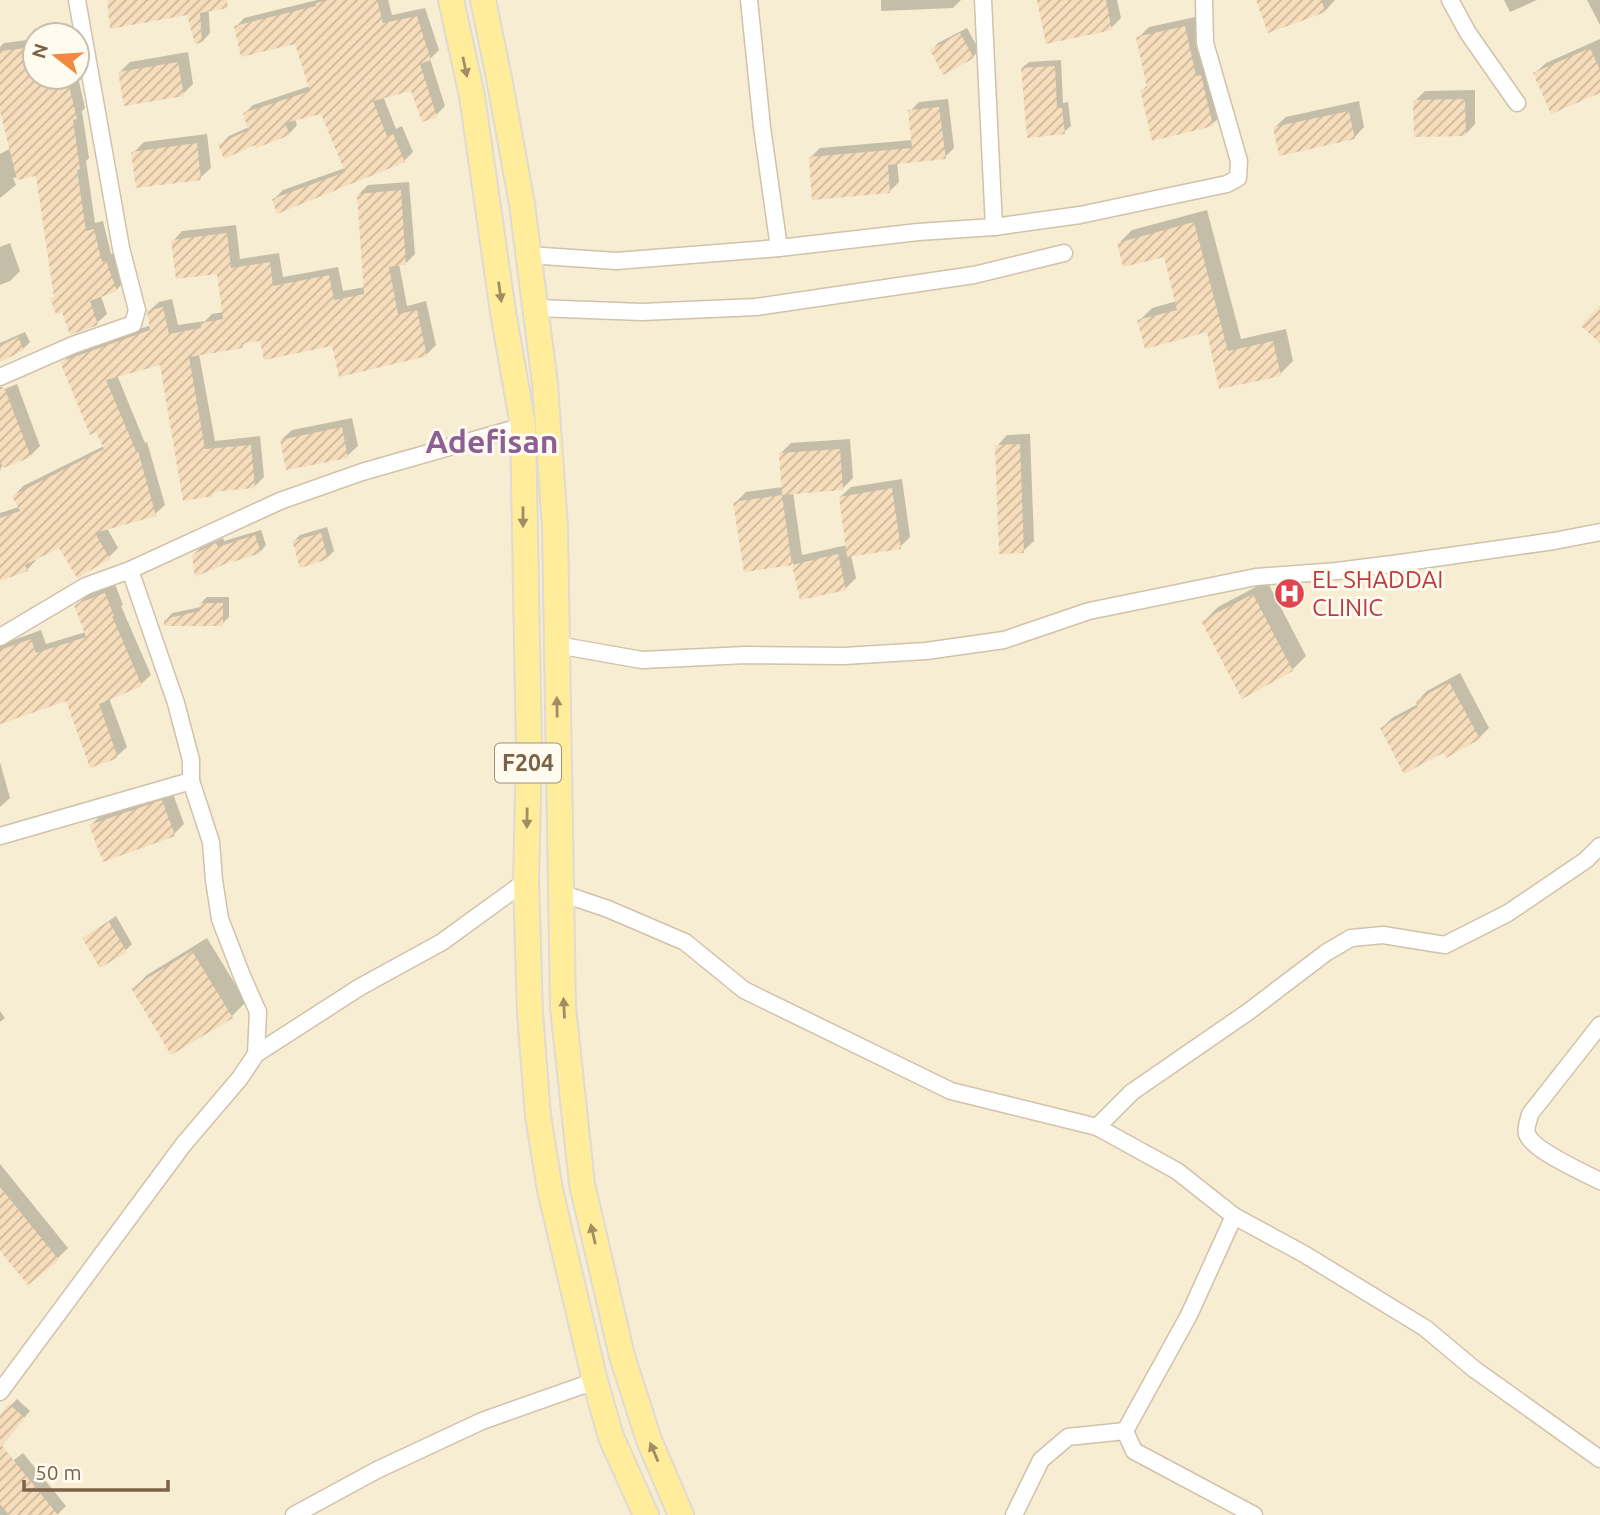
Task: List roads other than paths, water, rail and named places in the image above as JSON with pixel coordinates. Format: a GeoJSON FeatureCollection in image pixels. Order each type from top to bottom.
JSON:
{"type":"FeatureCollection","features":[{"type":"Feature","properties":{"kind":"main road","name":"F204"},"geometry":{"type":"LineString","coordinates":[[451,0],[472,96],[503,312],[523,426],[528,751],[526,881],[530,1013],[538,1115],[550,1190],[595,1381],[611,1437],[646,1515]]}},
{"type":"Feature","properties":{"kind":"main road","name":"F204"},"geometry":{"type":"LineString","coordinates":[[483,0],[522,204],[545,384],[551,461],[558,645],[563,1007],[582,1184],[622,1356],[649,1440],[681,1515]]}},
{"type":"Feature","properties":{"kind":"street"},"geometry":{"type":"LineString","coordinates":[[0,377],[73,345],[133,324],[137,310],[121,248],[77,0]]}},
{"type":"Feature","properties":{"kind":"street"},"geometry":{"type":"LineString","coordinates":[[750,0],[762,127],[779,248]]}},
{"type":"Feature","properties":{"kind":"street"},"geometry":{"type":"LineString","coordinates":[[982,0],[994,227]]}},
{"type":"Feature","properties":{"kind":"street"},"geometry":{"type":"LineString","coordinates":[[528,255],[616,261],[994,227],[1080,215],[1227,184],[1238,178],[1239,161],[1205,43],[1204,0]]}},
{"type":"Feature","properties":{"kind":"street"},"geometry":{"type":"LineString","coordinates":[[1450,0],[1468,33],[1517,103]]}},
{"type":"Feature","properties":{"kind":"street"},"geometry":{"type":"LineString","coordinates":[[537,308],[642,312],[756,307],[974,275],[1065,253]]}},
{"type":"Feature","properties":{"kind":"street"},"geometry":{"type":"LineString","coordinates":[[0,637],[86,586],[130,570],[281,501],[362,472],[523,426]]}},
{"type":"Feature","properties":{"kind":"street"},"geometry":{"type":"LineString","coordinates":[[558,645],[642,660],[746,655],[844,656],[926,651],[1004,640],[1089,611],[1256,577],[1375,566],[1598,536]]}},
{"type":"Feature","properties":{"kind":"street"},"geometry":{"type":"LineString","coordinates":[[130,570],[176,703],[191,760],[191,780],[211,842],[220,919],[258,1012],[256,1054]]}},
{"type":"Feature","properties":{"kind":"street"},"geometry":{"type":"LineString","coordinates":[[0,835],[191,780]]}},
{"type":"Feature","properties":{"kind":"street"},"geometry":{"type":"LineString","coordinates":[[1097,1127],[1132,1092],[1258,1005],[1327,952],[1351,938],[1383,935],[1445,945],[1508,912],[1586,860],[1600,846]]}},
{"type":"Feature","properties":{"kind":"street"},"geometry":{"type":"LineString","coordinates":[[0,1392],[168,1164],[240,1078],[256,1054],[360,987],[442,942],[526,881]]}},
{"type":"Feature","properties":{"kind":"street"},"geometry":{"type":"LineString","coordinates":[[561,893],[608,909],[685,942],[744,990],[951,1091],[1097,1127],[1177,1171],[1234,1216],[1304,1254],[1425,1328],[1474,1369],[1600,1459]]}},
{"type":"Feature","properties":{"kind":"street"},"geometry":{"type":"LineString","coordinates":[[1600,1025],[1530,1114],[1527,1130],[1528,1137],[1540,1148],[1600,1181]]}},
{"type":"Feature","properties":{"kind":"street"},"geometry":{"type":"LineString","coordinates":[[1125,1431],[1189,1315],[1234,1216]]}},
{"type":"Feature","properties":{"kind":"street"},"geometry":{"type":"LineString","coordinates":[[294,1515],[377,1470],[482,1421],[595,1381]]}},
{"type":"Feature","properties":{"kind":"street"},"geometry":{"type":"LineString","coordinates":[[1014,1515],[1041,1460],[1068,1437],[1125,1431]]}},
{"type":"Feature","properties":{"kind":"street"},"geometry":{"type":"LineString","coordinates":[[1125,1431],[1134,1451],[1254,1515]]}},
{"type":"Feature","properties":{"kind":"place","name":"EL SHADDAI CLINIC"},"geometry":{"type":"Point","coordinates":[1289,594]}},
{"type":"Feature","properties":{"kind":"district","name":"Adefisan"},"geometry":{"type":"Point","coordinates":[492,442]}}]}
